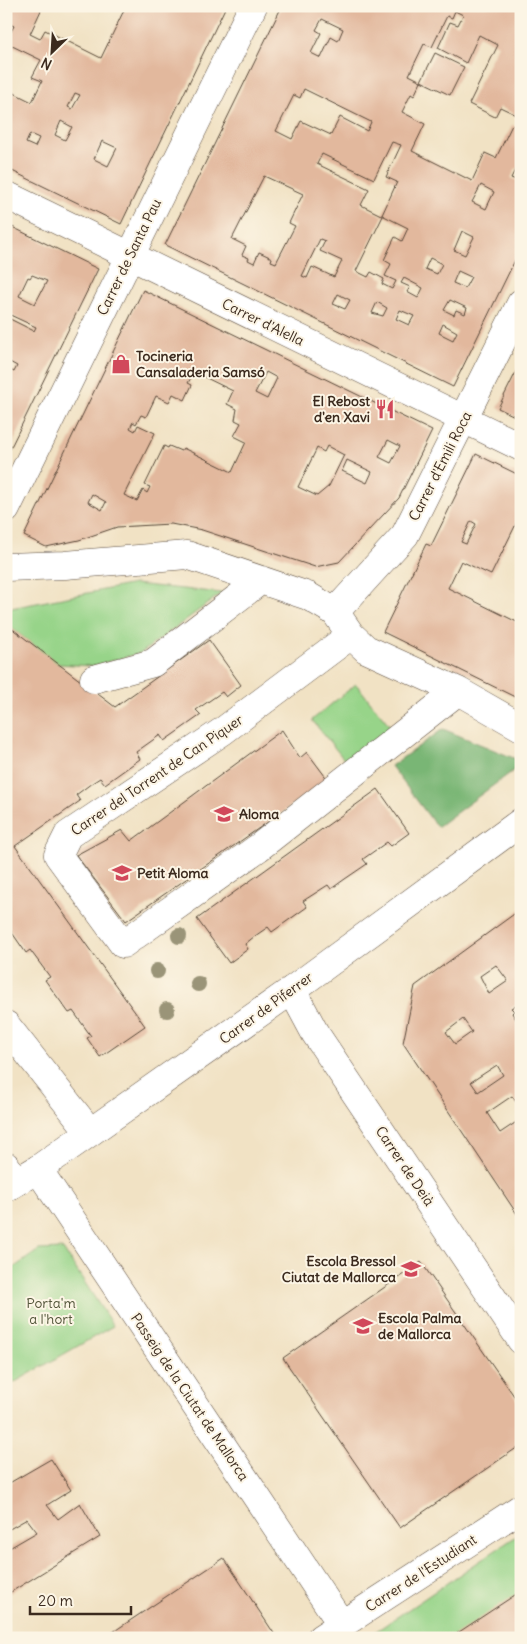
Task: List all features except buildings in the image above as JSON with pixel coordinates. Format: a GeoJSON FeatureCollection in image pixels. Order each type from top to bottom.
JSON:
{"type":"FeatureCollection","features":[{"type":"Feature","properties":{"kind":"street","name":"Carrer de Santa Pau"},"geometry":{"type":"LineString","coordinates":[[6,509],[253,6]]}},
{"type":"Feature","properties":{"kind":"street","name":"Carrer d'Alella"},"geometry":{"type":"LineString","coordinates":[[6,195],[521,447]]}},
{"type":"Feature","properties":{"kind":"street","name":"Carrer d'Emili Roca"},"geometry":{"type":"LineString","coordinates":[[335,612],[405,535],[521,303]]}},
{"type":"Feature","properties":{"kind":"street"},"geometry":{"type":"LineString","coordinates":[[6,567],[65,566],[187,555],[308,596],[335,612],[351,635],[366,649],[458,691],[521,727]]}},
{"type":"Feature","properties":{"kind":"street"},"geometry":{"type":"LineString","coordinates":[[94,679],[153,663],[260,580]]}},
{"type":"Feature","properties":{"kind":"street","name":"Carrer del Torrent de Can Piquer"},"geometry":{"type":"LineString","coordinates":[[351,635],[223,731],[68,835],[58,855],[123,944],[258,848],[458,691]]}},
{"type":"Feature","properties":{"kind":"street","name":"Carrer de Piferrer"},"geometry":{"type":"LineString","coordinates":[[17,1176],[90,1132],[292,990],[521,822]]}},
{"type":"Feature","properties":{"kind":"street","name":"Carrer de Deià"},"geometry":{"type":"LineString","coordinates":[[292,990],[315,1033],[521,1340]]}},
{"type":"Feature","properties":{"kind":"street"},"geometry":{"type":"LineString","coordinates":[[6,1025],[90,1132]]}},
{"type":"Feature","properties":{"kind":"street","name":"Passeig de la Ciutat de Mallorca"},"geometry":{"type":"LineString","coordinates":[[17,1176],[331,1631]]}},
{"type":"Feature","properties":{"kind":"street","name":"Carrer de l'Estudiant"},"geometry":{"type":"LineString","coordinates":[[331,1631],[521,1508]]}},
{"type":"Feature","properties":{"kind":"green space"},"geometry":{"type":"Polygon","coordinates":[[[134,584],[222,593],[141,653],[92,666],[58,664],[6,624],[6,609],[134,584]]]}},
{"type":"Feature","properties":{"kind":"green space"},"geometry":{"type":"Polygon","coordinates":[[[356,684],[391,727],[347,763],[312,720],[356,684]]]}},
{"type":"Feature","properties":{"kind":"green space"},"geometry":{"type":"Polygon","coordinates":[[[443,729],[521,761],[521,765],[437,827],[391,766],[443,729]]]}},
{"type":"Feature","properties":{"kind":"green space","name":"Porta'm a l'hort"},"geometry":{"type":"Polygon","coordinates":[[[63,1249],[113,1326],[10,1385],[6,1379],[6,1273],[39,1250],[63,1249]]]}},
{"type":"Feature","properties":{"kind":"green space"},"geometry":{"type":"Polygon","coordinates":[[[521,1533],[521,1638],[366,1638],[521,1533]]]}},
{"type":"Feature","properties":{"kind":"place","name":"Tocineria Cansaladeria Samsó"},"geometry":{"type":"Point","coordinates":[121,364]}},
{"type":"Feature","properties":{"kind":"place","name":"El Rebost d'en Xavi"},"geometry":{"type":"Point","coordinates":[385,409]}},
{"type":"Feature","properties":{"kind":"place","name":"Aloma"},"geometry":{"type":"Point","coordinates":[224,814]}},
{"type":"Feature","properties":{"kind":"place","name":"Petit Aloma"},"geometry":{"type":"Point","coordinates":[122,873]}},
{"type":"Feature","properties":{"kind":"place","name":"Escola Bressol Ciutat de Mallorca"},"geometry":{"type":"Point","coordinates":[411,1269]}},
{"type":"Feature","properties":{"kind":"place","name":"Escola Palma de Mallorca"},"geometry":{"type":"Point","coordinates":[363,1326]}}]}
